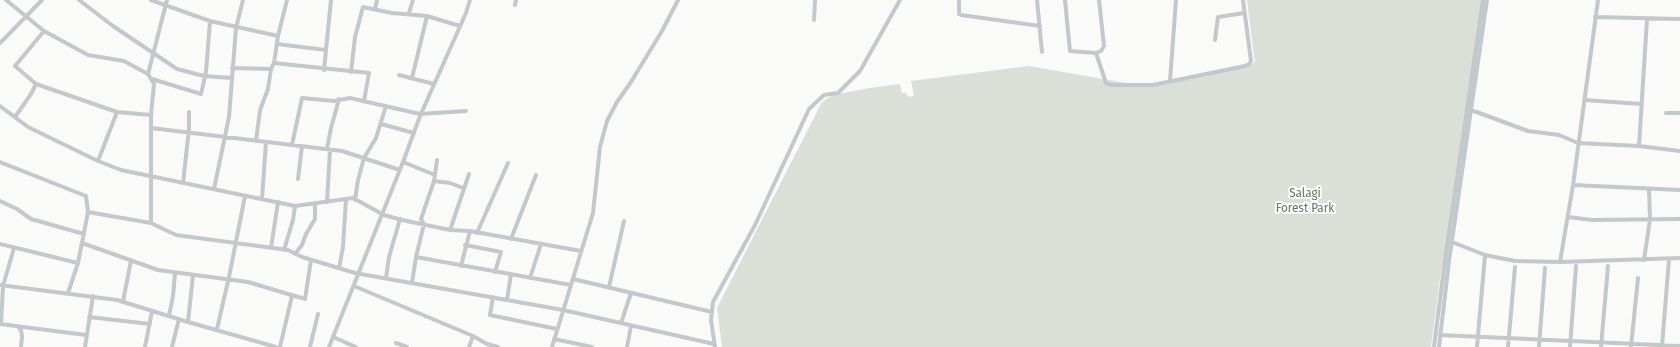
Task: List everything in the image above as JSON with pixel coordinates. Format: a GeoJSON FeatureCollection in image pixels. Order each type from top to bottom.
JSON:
{"type":"FeatureCollection","features":[{"type":"Feature","properties":{"kind":"street"},"geometry":{"type":"LineString","coordinates":[[6,0],[44,31],[88,55],[124,61],[148,74],[154,84],[151,115],[151,223]]}},
{"type":"Feature","properties":{"kind":"street"},"geometry":{"type":"LineString","coordinates":[[0,43],[42,0]]}},
{"type":"Feature","properties":{"kind":"street"},"geometry":{"type":"LineString","coordinates":[[79,0],[113,26],[177,69],[204,76],[232,78]]}},
{"type":"Feature","properties":{"kind":"street"},"geometry":{"type":"LineString","coordinates":[[151,0],[166,7],[210,21],[236,28],[278,36]]}},
{"type":"Feature","properties":{"kind":"street"},"geometry":{"type":"LineString","coordinates":[[148,74],[167,0]]}},
{"type":"Feature","properties":{"kind":"street"},"geometry":{"type":"LineString","coordinates":[[214,189],[229,117],[236,28],[243,0]]}},
{"type":"Feature","properties":{"kind":"street"},"geometry":{"type":"LineString","coordinates":[[256,141],[260,110],[268,89],[271,68],[274,63],[278,36],[287,0]]}},
{"type":"Feature","properties":{"kind":"street"},"geometry":{"type":"LineString","coordinates":[[324,70],[331,0]]}},
{"type":"Feature","properties":{"kind":"street"},"geometry":{"type":"LineString","coordinates":[[375,9],[377,0]]}},
{"type":"Feature","properties":{"kind":"street"},"geometry":{"type":"LineString","coordinates":[[409,13],[413,0]]}},
{"type":"Feature","properties":{"kind":"street"},"geometry":{"type":"LineString","coordinates":[[329,347],[400,170],[420,114],[466,13],[470,0]]}},
{"type":"Feature","properties":{"kind":"street"},"geometry":{"type":"LineString","coordinates":[[552,347],[593,213],[600,147],[607,120],[662,31],[678,0]]}},
{"type":"Feature","properties":{"kind":"street"},"geometry":{"type":"LineString","coordinates":[[814,20],[815,0]]}},
{"type":"Feature","properties":{"kind":"street"},"geometry":{"type":"LineString","coordinates":[[88,212],[151,223],[176,235],[284,250],[311,260],[359,273],[563,310],[715,346],[711,320],[713,302],[755,225],[809,109],[824,95],[838,93],[860,71],[900,0]]}},
{"type":"Feature","properties":{"kind":"street"},"geometry":{"type":"LineString","coordinates":[[958,0],[959,14],[961,15],[1040,26]]}},
{"type":"Feature","properties":{"kind":"street"},"geometry":{"type":"LineString","coordinates":[[1037,0],[1042,52]]}},
{"type":"Feature","properties":{"kind":"street"},"geometry":{"type":"LineString","coordinates":[[1065,0],[1070,51],[1096,53],[1101,51],[1104,46],[1099,0]]}},
{"type":"Feature","properties":{"kind":"street"},"geometry":{"type":"LineString","coordinates":[[1170,81],[1176,0]]}},
{"type":"Feature","properties":{"kind":"street"},"geometry":{"type":"LineString","coordinates":[[1096,53],[1108,85],[1153,85],[1249,64],[1250,61],[1243,0]]}},
{"type":"Feature","properties":{"kind":"street"},"geometry":{"type":"LineString","coordinates":[[1434,347],[1445,260],[1483,0]]}},
{"type":"Feature","properties":{"kind":"street"},"geometry":{"type":"LineString","coordinates":[[1439,347],[1452,242],[1487,0]]}},
{"type":"Feature","properties":{"kind":"street"},"geometry":{"type":"LineString","coordinates":[[1560,262],[1573,185],[1598,0]]}},
{"type":"Feature","properties":{"kind":"street"},"geometry":{"type":"LineString","coordinates":[[351,72],[355,37],[363,7],[392,13],[409,13],[427,16],[460,26]]}},
{"type":"Feature","properties":{"kind":"street"},"geometry":{"type":"LineString","coordinates":[[1215,40],[1218,17],[1244,13]]}},
{"type":"Feature","properties":{"kind":"street"},"geometry":{"type":"LineString","coordinates":[[412,78],[427,16]]}},
{"type":"Feature","properties":{"kind":"street"},"geometry":{"type":"LineString","coordinates":[[1595,17],[1680,19]]}},
{"type":"Feature","properties":{"kind":"street"},"geometry":{"type":"LineString","coordinates":[[1639,146],[1647,19]]}},
{"type":"Feature","properties":{"kind":"street"},"geometry":{"type":"LineString","coordinates":[[151,79],[201,94],[210,21]]}},
{"type":"Feature","properties":{"kind":"street"},"geometry":{"type":"LineString","coordinates":[[44,31],[15,66],[36,84],[117,112],[151,115]]}},
{"type":"Feature","properties":{"kind":"street"},"geometry":{"type":"LineString","coordinates":[[277,44],[326,50]]}},
{"type":"Feature","properties":{"kind":"street"},"geometry":{"type":"LineString","coordinates":[[274,63],[324,70],[369,73],[364,101]]}},
{"type":"Feature","properties":{"kind":"street"},"geometry":{"type":"LineString","coordinates":[[232,68],[271,68]]}},
{"type":"Feature","properties":{"kind":"street"},"geometry":{"type":"LineString","coordinates":[[399,75],[434,84]]}},
{"type":"Feature","properties":{"kind":"street"},"geometry":{"type":"LineString","coordinates":[[15,117],[36,84]]}},
{"type":"Feature","properties":{"kind":"street"},"geometry":{"type":"LineString","coordinates":[[292,145],[302,98],[334,101],[350,98],[420,114],[466,110]]}},
{"type":"Feature","properties":{"kind":"street"},"geometry":{"type":"LineString","coordinates":[[327,202],[328,150],[331,128],[339,100]]}},
{"type":"Feature","properties":{"kind":"street"},"geometry":{"type":"LineString","coordinates":[[1584,100],[1642,104]]}},
{"type":"Feature","properties":{"kind":"street"},"geometry":{"type":"LineString","coordinates":[[0,106],[28,127],[98,161],[121,170],[295,206],[352,198],[382,214],[400,219],[450,230],[470,231],[581,251]]}},
{"type":"Feature","properties":{"kind":"street"},"geometry":{"type":"LineString","coordinates":[[355,200],[358,180],[364,158],[376,138],[386,106]]}},
{"type":"Feature","properties":{"kind":"street"},"geometry":{"type":"LineString","coordinates":[[1471,110],[1528,131],[1559,135],[1578,143],[1639,146],[1680,151]]}},
{"type":"Feature","properties":{"kind":"street"},"geometry":{"type":"LineString","coordinates":[[98,161],[117,112]]}},
{"type":"Feature","properties":{"kind":"street"},"geometry":{"type":"LineString","coordinates":[[183,183],[189,112]]}},
{"type":"Feature","properties":{"kind":"street"},"geometry":{"type":"LineString","coordinates":[[1666,113],[1680,113]]}},
{"type":"Feature","properties":{"kind":"street"},"geometry":{"type":"LineString","coordinates":[[381,124],[414,133]]}},
{"type":"Feature","properties":{"kind":"street"},"geometry":{"type":"LineString","coordinates":[[151,128],[342,151],[400,170]]}},
{"type":"Feature","properties":{"kind":"street"},"geometry":{"type":"LineString","coordinates":[[262,199],[266,142]]}},
{"type":"Feature","properties":{"kind":"street"},"geometry":{"type":"LineString","coordinates":[[298,179],[302,146]]}},
{"type":"Feature","properties":{"kind":"street"},"geometry":{"type":"LineString","coordinates":[[412,283],[416,257],[424,224],[421,219],[434,181],[437,160]]}},
{"type":"Feature","properties":{"kind":"street"},"geometry":{"type":"LineString","coordinates":[[0,162],[86,196],[88,212],[84,234],[78,263],[68,293]]}},
{"type":"Feature","properties":{"kind":"street"},"geometry":{"type":"LineString","coordinates":[[403,162],[435,175]]}},
{"type":"Feature","properties":{"kind":"street"},"geometry":{"type":"LineString","coordinates":[[477,233],[508,163]]}},
{"type":"Feature","properties":{"kind":"street"},"geometry":{"type":"LineString","coordinates":[[450,230],[469,174]]}},
{"type":"Feature","properties":{"kind":"street"},"geometry":{"type":"LineString","coordinates":[[511,239],[536,175]]}},
{"type":"Feature","properties":{"kind":"street"},"geometry":{"type":"LineString","coordinates":[[434,181],[450,183],[463,188]]}},
{"type":"Feature","properties":{"kind":"street"},"geometry":{"type":"LineString","coordinates":[[1573,185],[1680,190]]}},
{"type":"Feature","properties":{"kind":"street"},"geometry":{"type":"LineString","coordinates":[[1644,260],[1650,219],[1649,189]]}},
{"type":"Feature","properties":{"kind":"street"},"geometry":{"type":"LineString","coordinates":[[216,329],[229,278],[245,196]]}},
{"type":"Feature","properties":{"kind":"street"},"geometry":{"type":"LineString","coordinates":[[339,268],[343,247],[346,199]]}},
{"type":"Feature","properties":{"kind":"street"},"geometry":{"type":"LineString","coordinates":[[0,201],[31,219],[84,234]]}},
{"type":"Feature","properties":{"kind":"street"},"geometry":{"type":"LineString","coordinates":[[271,248],[278,202]]}},
{"type":"Feature","properties":{"kind":"street"},"geometry":{"type":"LineString","coordinates":[[295,254],[302,245],[306,234],[315,219],[315,203]]}},
{"type":"Feature","properties":{"kind":"street"},"geometry":{"type":"LineString","coordinates":[[284,250],[293,220],[295,206]]}},
{"type":"Feature","properties":{"kind":"street"},"geometry":{"type":"LineString","coordinates":[[1568,217],[1592,220],[1680,219]]}},
{"type":"Feature","properties":{"kind":"street"},"geometry":{"type":"LineString","coordinates":[[386,278],[389,257],[400,219]]}},
{"type":"Feature","properties":{"kind":"street"},"geometry":{"type":"LineString","coordinates":[[609,288],[624,221]]}},
{"type":"Feature","properties":{"kind":"street"},"geometry":{"type":"LineString","coordinates":[[461,266],[465,245],[470,231]]}},
{"type":"Feature","properties":{"kind":"street"},"geometry":{"type":"LineString","coordinates":[[1452,242],[1485,255],[1515,261],[1560,262],[1680,258]]}},
{"type":"Feature","properties":{"kind":"street"},"geometry":{"type":"LineString","coordinates":[[82,243],[158,270],[229,278],[248,282],[304,299],[311,260]]}},
{"type":"Feature","properties":{"kind":"street"},"geometry":{"type":"LineString","coordinates":[[0,244],[78,263]]}},
{"type":"Feature","properties":{"kind":"street"},"geometry":{"type":"LineString","coordinates":[[530,278],[541,244]]}},
{"type":"Feature","properties":{"kind":"street"},"geometry":{"type":"LineString","coordinates":[[465,245],[501,252],[495,272]]}},
{"type":"Feature","properties":{"kind":"street"},"geometry":{"type":"LineString","coordinates":[[14,248],[2,285],[0,324],[86,335]]}},
{"type":"Feature","properties":{"kind":"street"},"geometry":{"type":"LineString","coordinates":[[1477,347],[1485,255]]}},
{"type":"Feature","properties":{"kind":"street"},"geometry":{"type":"LineString","coordinates":[[416,257],[571,285]]}},
{"type":"Feature","properties":{"kind":"street"},"geometry":{"type":"LineString","coordinates":[[1662,346],[1669,259]]}},
{"type":"Feature","properties":{"kind":"street"},"geometry":{"type":"LineString","coordinates":[[122,301],[131,261]]}},
{"type":"Feature","properties":{"kind":"street"},"geometry":{"type":"LineString","coordinates":[[1570,347],[1576,266]]}},
{"type":"Feature","properties":{"kind":"street"},"geometry":{"type":"LineString","coordinates":[[1601,345],[1608,266]]}},
{"type":"Feature","properties":{"kind":"street"},"geometry":{"type":"LineString","coordinates":[[1508,347],[1515,268]]}},
{"type":"Feature","properties":{"kind":"street"},"geometry":{"type":"LineString","coordinates":[[1539,347],[1545,268]]}},
{"type":"Feature","properties":{"kind":"street"},"geometry":{"type":"LineString","coordinates":[[169,316],[175,273]]}},
{"type":"Feature","properties":{"kind":"street"},"geometry":{"type":"LineString","coordinates":[[508,300],[511,274]]}},
{"type":"Feature","properties":{"kind":"street"},"geometry":{"type":"LineString","coordinates":[[188,322],[193,275]]}},
{"type":"Feature","properties":{"kind":"street"},"geometry":{"type":"LineString","coordinates":[[1631,345],[1638,278]]}},
{"type":"Feature","properties":{"kind":"street"},"geometry":{"type":"LineString","coordinates":[[572,279],[712,312]]}},
{"type":"Feature","properties":{"kind":"street"},"geometry":{"type":"LineString","coordinates":[[2,285],[122,301],[188,322],[276,347]]}},
{"type":"Feature","properties":{"kind":"street"},"geometry":{"type":"LineString","coordinates":[[354,286],[473,336],[487,344],[498,347]]}},
{"type":"Feature","properties":{"kind":"street"},"geometry":{"type":"LineString","coordinates":[[621,323],[631,293]]}},
{"type":"Feature","properties":{"kind":"street"},"geometry":{"type":"LineString","coordinates":[[85,347],[93,296]]}},
{"type":"Feature","properties":{"kind":"street"},"geometry":{"type":"LineString","coordinates":[[280,347],[292,296]]}},
{"type":"Feature","properties":{"kind":"street"},"geometry":{"type":"LineString","coordinates":[[493,297],[490,315],[557,329]]}},
{"type":"Feature","properties":{"kind":"street"},"geometry":{"type":"LineString","coordinates":[[145,347],[152,311]]}},
{"type":"Feature","properties":{"kind":"street"},"geometry":{"type":"LineString","coordinates":[[310,347],[318,314]]}},
{"type":"Feature","properties":{"kind":"street"},"geometry":{"type":"LineString","coordinates":[[89,317],[150,324]]}},
{"type":"Feature","properties":{"kind":"street"},"geometry":{"type":"LineString","coordinates":[[172,347],[178,319]]}},
{"type":"Feature","properties":{"kind":"street"},"geometry":{"type":"LineString","coordinates":[[17,326],[21,330],[21,347]]}},
{"type":"Feature","properties":{"kind":"street"},"geometry":{"type":"LineString","coordinates":[[627,347],[631,326]]}},
{"type":"Feature","properties":{"kind":"street"},"geometry":{"type":"LineString","coordinates":[[1440,335],[1478,338],[1570,341],[1601,345],[1680,346]]}},
{"type":"Feature","properties":{"kind":"street"},"geometry":{"type":"LineString","coordinates":[[469,347],[473,336]]}},
{"type":"Feature","properties":{"kind":"street"},"geometry":{"type":"LineString","coordinates":[[333,338],[356,347]]}},
{"type":"Feature","properties":{"kind":"street"},"geometry":{"type":"LineString","coordinates":[[554,339],[589,347]]}},
{"type":"Feature","properties":{"kind":"street"},"geometry":{"type":"LineString","coordinates":[[396,343],[407,347]]}},
{"type":"Feature","properties":{"kind":"green space","name":"Salagi Forest Park"},"geometry":{"type":"Polygon","coordinates":[[[1247,0],[1484,0],[1469,115],[1440,278],[1431,347],[722,347],[717,308],[822,102],[833,95],[900,84],[902,93],[906,93],[908,97],[914,96],[911,81],[1029,66],[1149,87],[1251,64],[1255,62],[1247,0]]]}}]}
